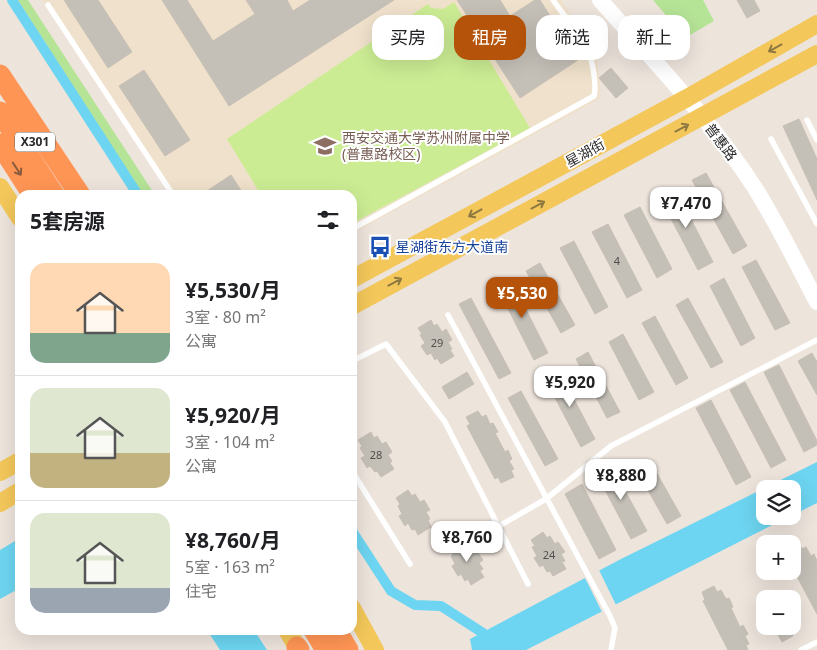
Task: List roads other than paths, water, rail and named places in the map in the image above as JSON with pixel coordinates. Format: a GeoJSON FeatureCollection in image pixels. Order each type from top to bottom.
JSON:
{"type":"FeatureCollection","features":[{"type":"Feature","properties":{"kind":"highway"},"geometry":{"type":"LineString","coordinates":[[0,75],[77,190]]}},
{"type":"Feature","properties":{"kind":"highway"},"geometry":{"type":"LineString","coordinates":[[0,112],[51,190]]}},
{"type":"Feature","properties":{"kind":"highway"},"geometry":{"type":"LineString","coordinates":[[0,144],[31,190]]}},
{"type":"Feature","properties":{"kind":"highway"},"geometry":{"type":"LineString","coordinates":[[317,635],[326,650]]}},
{"type":"Feature","properties":{"kind":"highway"},"geometry":{"type":"LineString","coordinates":[[339,635],[348,650]]}},
{"type":"Feature","properties":{"kind":"main road","name":"普惠路"},"geometry":{"type":"LineString","coordinates":[[600,0],[687,98],[731,153],[756,189],[817,302]]}},
{"type":"Feature","properties":{"kind":"main road","name":"星湖街"},"geometry":{"type":"LineString","coordinates":[[357,276],[687,98],[817,24]]}},
{"type":"Feature","properties":{"kind":"main road","name":"星湖街"},"geometry":{"type":"LineString","coordinates":[[357,303],[817,54]]}},
{"type":"Feature","properties":{"kind":"main road","name":"X301"},"geometry":{"type":"LineString","coordinates":[[0,89],[67,190]]}},
{"type":"Feature","properties":{"kind":"main road"},"geometry":{"type":"LineString","coordinates":[[0,187],[15,210]]}},
{"type":"Feature","properties":{"kind":"main road"},"geometry":{"type":"LineString","coordinates":[[0,472],[15,464]]}},
{"type":"Feature","properties":{"kind":"main road"},"geometry":{"type":"LineString","coordinates":[[0,503],[15,494]]}},
{"type":"Feature","properties":{"kind":"main road"},"geometry":{"type":"LineString","coordinates":[[357,617],[375,650]]}},
{"type":"Feature","properties":{"kind":"lane"},"geometry":{"type":"LineString","coordinates":[[357,226],[594,96],[595,79],[587,47],[553,0]]}},
{"type":"Feature","properties":{"kind":"lane"},"geometry":{"type":"LineString","coordinates":[[48,5],[170,190]]}},
{"type":"Feature","properties":{"kind":"lane"},"geometry":{"type":"LineString","coordinates":[[807,120],[817,140]]}},
{"type":"Feature","properties":{"kind":"lane"},"geometry":{"type":"LineString","coordinates":[[771,139],[814,210],[817,224]]}},
{"type":"Feature","properties":{"kind":"lane"},"geometry":{"type":"LineString","coordinates":[[448,315],[616,628],[611,650]]}},
{"type":"Feature","properties":{"kind":"lane"},"geometry":{"type":"LineString","coordinates":[[498,526],[546,499],[611,446],[817,340]]}},
{"type":"Feature","properties":{"kind":"lane"},"geometry":{"type":"LineString","coordinates":[[357,359],[386,344],[444,422],[528,584]]}},
{"type":"Feature","properties":{"kind":"lane"},"geometry":{"type":"LineString","coordinates":[[357,480],[410,564]]}},
{"type":"Feature","properties":{"kind":"lane"},"geometry":{"type":"LineString","coordinates":[[801,650],[817,642]]}},
{"type":"Feature","properties":{"kind":"water"},"geometry":{"type":"Polygon","coordinates":[[[817,462],[817,503],[801,511],[801,480],[781,480],[817,462]]]}},
{"type":"Feature","properties":{"kind":"water"},"geometry":{"type":"Polygon","coordinates":[[[756,492],[756,525],[772,525],[526,650],[472,650],[470,639],[621,559],[756,492]]]}},
{"type":"Feature","properties":{"kind":"water"},"geometry":{"type":"Polygon","coordinates":[[[15,541],[15,591],[0,599],[0,550],[15,541]]]}},
{"type":"Feature","properties":{"kind":"water"},"geometry":{"type":"Polygon","coordinates":[[[210,635],[257,635],[267,650],[220,650],[210,635]]]}},
{"type":"Feature","properties":{"kind":"waterway"},"geometry":{"type":"LineString","coordinates":[[12,0],[135,190]]}},
{"type":"Feature","properties":{"kind":"waterway"},"geometry":{"type":"LineString","coordinates":[[357,539],[391,591],[415,605],[441,606],[483,633]]}},
{"type":"Feature","properties":{"kind":"place","name":"西安交通大学苏州附属中学 (普惠路校区)"},"geometry":{"type":"Point","coordinates":[325,146]}},
{"type":"Feature","properties":{"kind":"place","name":"星湖街东方大道南"},"geometry":{"type":"Point","coordinates":[380,247]}}]}
